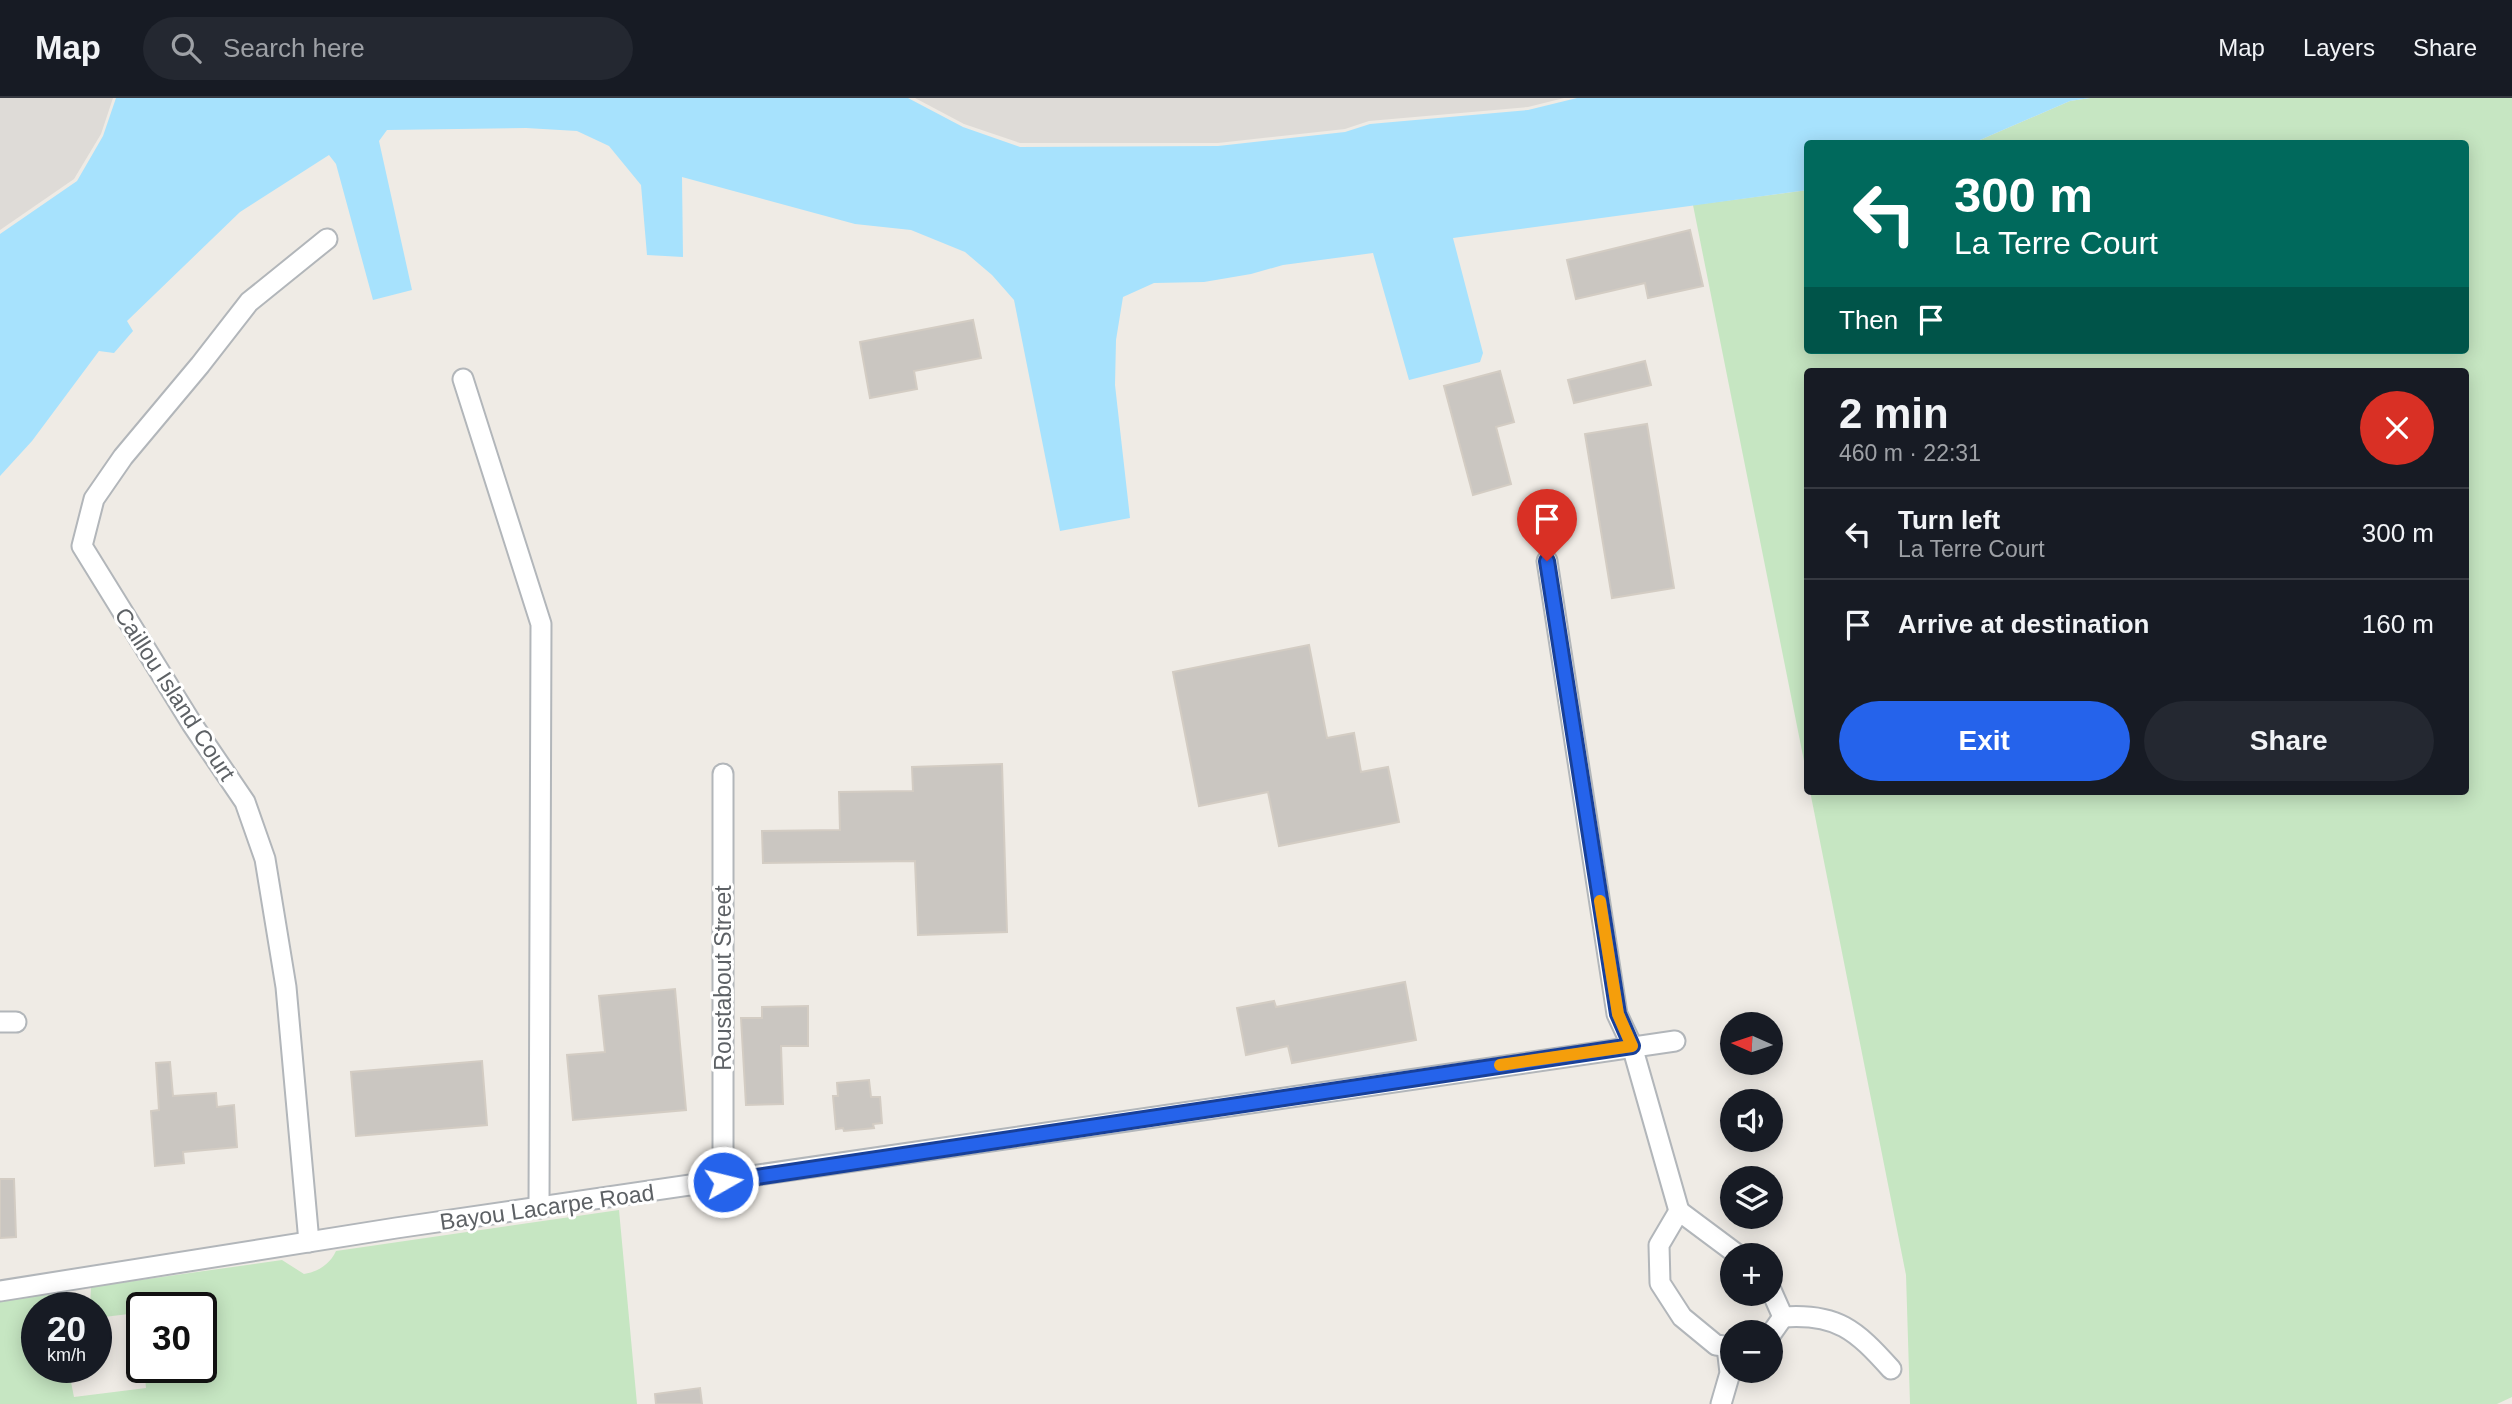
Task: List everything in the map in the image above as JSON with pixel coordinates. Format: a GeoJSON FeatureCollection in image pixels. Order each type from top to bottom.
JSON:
{"type":"FeatureCollection","features":[{"type":"Feature","properties":{"kind":"street","name":"Caillou Island Court"},"geometry":{"type":"LineString","coordinates":[[309,1242],[286,987],[265,859],[245,802],[192,724],[82,546],[94,499],[123,457],[200,365],[248,302],[327,239]]}},
{"type":"Feature","properties":{"kind":"street"},"geometry":{"type":"LineString","coordinates":[[463,379],[541,624],[539,1208]]}},
{"type":"Feature","properties":{"kind":"street"},"geometry":{"type":"LineString","coordinates":[[1547,561],[1618,1014],[1632,1046],[1679,1211],[1722,1243]]}},
{"type":"Feature","properties":{"kind":"street","name":"Roustabout Street"},"geometry":{"type":"LineString","coordinates":[[723,774],[723,1182]]}},
{"type":"Feature","properties":{"kind":"street","name":"Bayou Lacarpe Road"},"geometry":{"type":"LineString","coordinates":[[0,1291],[309,1242],[1675,1041]]}},
{"type":"Feature","properties":{"kind":"street"},"geometry":{"type":"LineString","coordinates":[[1679,1211],[1659,1245],[1660,1283],[1682,1317],[1720,1346]]}},
{"type":"Feature","properties":{"kind":"street"},"geometry":{"type":"LineString","coordinates":[[1778,1306],[1783,1317]]}},
{"type":"Feature","properties":{"kind":"street"},"geometry":{"type":"LineString","coordinates":[[1783,1317],[1812,1315],[1846,1326],[1891,1369]]}},
{"type":"Feature","properties":{"kind":"street"},"geometry":{"type":"LineString","coordinates":[[1721,1404],[1727,1383]]}},
{"type":"Feature","properties":{"kind":"shaded area"},"geometry":{"type":"Polygon","coordinates":[[[0,98],[113,98],[101,134],[74,179],[0,230],[0,98]]]}},
{"type":"Feature","properties":{"kind":"shaded area"},"geometry":{"type":"Polygon","coordinates":[[[915,98],[1564,98],[1528,107],[1369,121],[1345,129],[1218,143],[1020,143],[964,124],[915,98]]]}},
{"type":"Feature","properties":{"kind":"green space"},"geometry":{"type":"Polygon","coordinates":[[[2090,98],[2512,98],[2512,1397],[2497,1404],[1910,1404],[1906,1275],[1811,795],[2469,795],[2469,368],[1804,368],[1804,761],[1693,205],[1804,191],[1804,354],[2469,354],[2469,140],[1980,140],[2070,101],[2090,98]]]}},
{"type":"Feature","properties":{"kind":"green space"},"geometry":{"type":"Polygon","coordinates":[[[619,1210],[637,1404],[0,1404],[0,1301],[21,1298],[21,1383],[71,1383],[74,1397],[146,1388],[146,1383],[217,1383],[217,1292],[126,1292],[126,1314],[112,1316],[112,1292],[91,1292],[91,1287],[282,1260],[304,1274],[323,1267],[336,1251],[619,1210]]]}},
{"type":"Feature","properties":{"kind":"water"},"geometry":{"type":"Polygon","coordinates":[[[116,98],[908,98],[963,127],[1020,147],[1218,146],[1345,132],[1370,124],[1528,110],[1577,98],[2090,98],[2070,101],[1980,140],[1804,140],[1804,191],[1453,238],[1483,353],[1480,362],[1409,380],[1373,253],[1283,265],[1204,282],[1154,283],[1123,297],[1116,340],[1115,385],[1130,518],[1060,531],[1014,300],[992,275],[965,252],[911,230],[855,224],[682,177],[683,257],[647,255],[641,185],[609,146],[577,131],[526,128],[387,130],[379,141],[412,290],[373,300],[336,164],[329,155],[240,212],[127,321],[133,331],[114,353],[99,351],[32,441],[0,476],[0,234],[77,181],[103,136],[116,98]]]}},
{"type":"Feature","properties":{"kind":"building"},"geometry":{"type":"Polygon","coordinates":[[[1690,230],[1703,286],[1648,298],[1645,283],[1576,299],[1567,260],[1690,230]]]}},
{"type":"Feature","properties":{"kind":"building"},"geometry":{"type":"Polygon","coordinates":[[[973,320],[981,358],[914,371],[917,389],[870,398],[860,342],[973,320]]]}},
{"type":"Feature","properties":{"kind":"building"},"geometry":{"type":"Polygon","coordinates":[[[1645,361],[1651,385],[1574,403],[1568,380],[1645,361]]]}},
{"type":"Feature","properties":{"kind":"building"},"geometry":{"type":"Polygon","coordinates":[[[1500,371],[1514,422],[1496,427],[1511,484],[1473,495],[1444,386],[1500,371]]]}},
{"type":"Feature","properties":{"kind":"building"},"geometry":{"type":"Polygon","coordinates":[[[1647,424],[1674,588],[1612,598],[1585,434],[1647,424]]]}},
{"type":"Feature","properties":{"kind":"building"},"geometry":{"type":"Polygon","coordinates":[[[1309,645],[1327,738],[1354,733],[1361,772],[1388,767],[1399,822],[1279,846],[1268,792],[1199,806],[1173,672],[1309,645]]]}},
{"type":"Feature","properties":{"kind":"building"},"geometry":{"type":"Polygon","coordinates":[[[1002,764],[1007,932],[918,935],[915,861],[763,863],[762,831],[840,830],[839,792],[913,791],[912,767],[1002,764]]]}},
{"type":"Feature","properties":{"kind":"building"},"geometry":{"type":"Polygon","coordinates":[[[1405,982],[1416,1040],[1292,1063],[1288,1046],[1246,1055],[1237,1008],[1274,1001],[1276,1007],[1405,982]]]}},
{"type":"Feature","properties":{"kind":"building"},"geometry":{"type":"Polygon","coordinates":[[[675,989],[686,1110],[573,1120],[567,1055],[605,1052],[599,996],[675,989]]]}},
{"type":"Feature","properties":{"kind":"building"},"geometry":{"type":"Polygon","coordinates":[[[808,1006],[808,1046],[781,1046],[783,1104],[746,1105],[741,1018],[762,1018],[762,1007],[808,1006]]]}},
{"type":"Feature","properties":{"kind":"building"},"geometry":{"type":"Polygon","coordinates":[[[482,1061],[487,1125],[356,1136],[351,1072],[482,1061]]]}},
{"type":"Feature","properties":{"kind":"building"},"geometry":{"type":"Polygon","coordinates":[[[170,1062],[173,1096],[216,1093],[217,1107],[234,1105],[237,1147],[183,1152],[184,1163],[155,1166],[151,1111],[159,1110],[156,1063],[170,1062]]]}},
{"type":"Feature","properties":{"kind":"building"},"geometry":{"type":"Polygon","coordinates":[[[869,1080],[871,1097],[880,1097],[882,1123],[873,1124],[874,1128],[844,1131],[843,1128],[836,1129],[833,1096],[838,1096],[837,1083],[869,1080]]]}},
{"type":"Feature","properties":{"kind":"building"},"geometry":{"type":"Polygon","coordinates":[[[0,1179],[14,1179],[16,1237],[0,1238],[0,1179]]]}},
{"type":"Feature","properties":{"kind":"building"},"geometry":{"type":"Polygon","coordinates":[[[700,1388],[702,1404],[656,1404],[655,1394],[700,1388]]]}},
{"type":"Feature","properties":{"kind":"slow traffic"},"geometry":{"type":"LineString","coordinates":[[1500,1065],[1632,1046],[1618,1014],[1600,901]]}},
{"type":"Feature","properties":{"kind":"route"},"geometry":{"type":"LineString","coordinates":[[723,1182],[1136,1118],[1632,1046],[1618,1014],[1547,561]]}}]}
